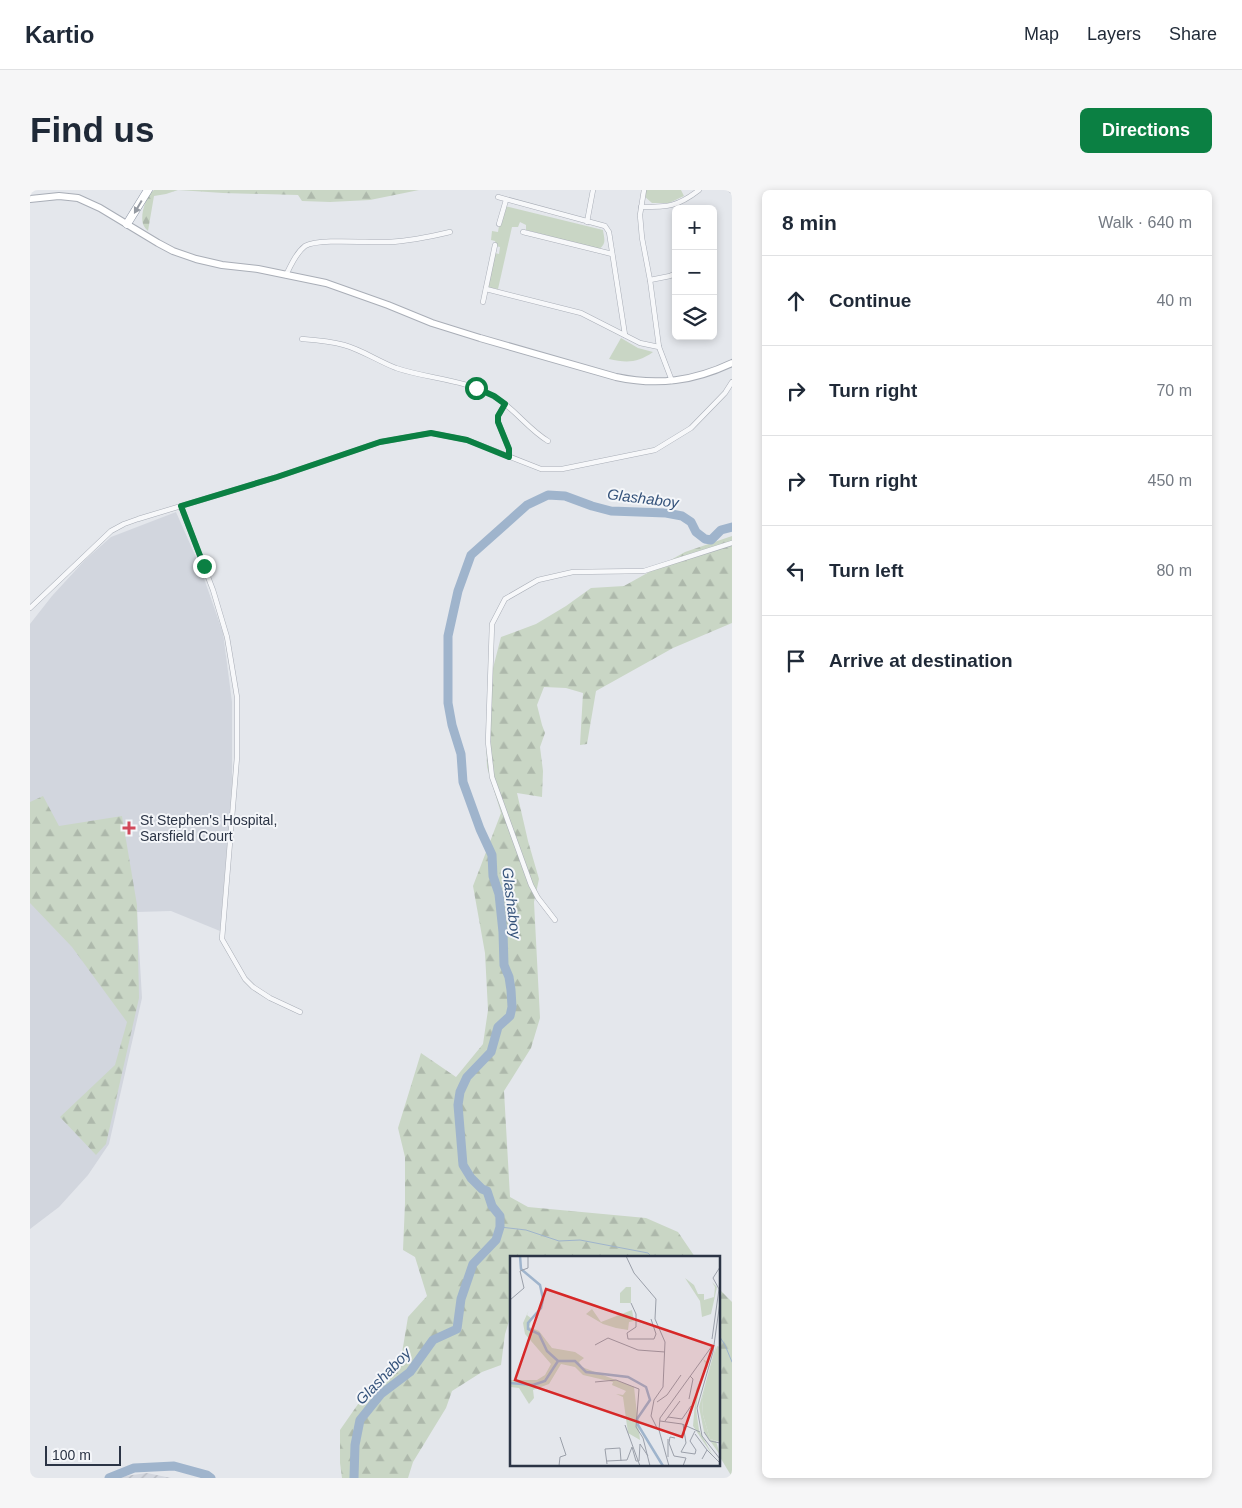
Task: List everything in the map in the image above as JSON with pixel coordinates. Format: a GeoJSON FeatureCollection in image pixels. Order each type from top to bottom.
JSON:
{"type":"FeatureCollection","features":[{"type":"Feature","properties":{"kind":"highway"},"geometry":{"type":"LineString","coordinates":[[127,224],[148,190]]}},
{"type":"Feature","properties":{"kind":"main road"},"geometry":{"type":"LineString","coordinates":[[30,199],[59,196],[78,198],[100,208],[173,251],[196,259],[326,283],[432,323],[592,371],[630,380],[654,382],[696,377],[732,363]]}},
{"type":"Feature","properties":{"kind":"street"},"geometry":{"type":"LineString","coordinates":[[587,222],[593,190]]}},
{"type":"Feature","properties":{"kind":"street"},"geometry":{"type":"LineString","coordinates":[[644,190],[640,207],[642,238],[660,347],[672,380]]}},
{"type":"Feature","properties":{"kind":"street"},"geometry":{"type":"LineString","coordinates":[[640,207],[673,205],[686,200],[699,190]]}},
{"type":"Feature","properties":{"kind":"street"},"geometry":{"type":"LineString","coordinates":[[498,198],[605,226],[609,232],[625,335]]}},
{"type":"Feature","properties":{"kind":"street"},"geometry":{"type":"LineString","coordinates":[[499,224],[506,200]]}},
{"type":"Feature","properties":{"kind":"street"},"geometry":{"type":"LineString","coordinates":[[286,275],[296,255],[306,246],[312,244],[419,240],[450,232]]}},
{"type":"Feature","properties":{"kind":"street"},"geometry":{"type":"LineString","coordinates":[[523,232],[612,254]]}},
{"type":"Feature","properties":{"kind":"street"},"geometry":{"type":"LineString","coordinates":[[483,302],[495,244]]}},
{"type":"Feature","properties":{"kind":"street"},"geometry":{"type":"LineString","coordinates":[[650,280],[672,274]]}},
{"type":"Feature","properties":{"kind":"street"},"geometry":{"type":"LineString","coordinates":[[486,289],[581,313],[640,343],[660,347]]}},
{"type":"Feature","properties":{"kind":"street"},"geometry":{"type":"LineString","coordinates":[[302,339],[323,340],[345,345],[396,368],[451,380],[476,388],[494,396],[505,404],[536,434],[548,441]]}},
{"type":"Feature","properties":{"kind":"street"},"geometry":{"type":"LineString","coordinates":[[30,608],[111,531],[124,524],[277,477],[380,442],[431,433],[467,440],[541,469],[562,469],[655,450],[691,428],[725,393],[732,382]]}},
{"type":"Feature","properties":{"kind":"street"},"geometry":{"type":"LineString","coordinates":[[505,404],[498,416],[498,422],[509,449],[509,457]]}},
{"type":"Feature","properties":{"kind":"street"},"geometry":{"type":"LineString","coordinates":[[181,506],[213,590],[227,637],[237,697],[237,757],[222,939],[245,979],[253,987],[270,998],[300,1012]]}},
{"type":"Feature","properties":{"kind":"street"},"geometry":{"type":"LineString","coordinates":[[555,920],[538,898],[531,885],[492,777],[488,742],[492,624],[505,599],[538,580],[573,572],[644,571],[732,543]]}},
{"type":"Feature","properties":{"kind":"shaded area","name":"St Stephen's Hospital, Sarsfield Court"},"geometry":{"type":"Polygon","coordinates":[[[176,512],[199,564],[223,633],[232,702],[232,784],[220,931],[171,911],[137,912],[142,998],[109,1144],[88,1175],[59,1207],[30,1229],[30,624],[52,596],[85,560],[111,537],[176,512]]]}},
{"type":"Feature","properties":{"kind":"shaded area"},"geometry":{"type":"Polygon","coordinates":[[[147,1473],[171,1478],[117,1478],[118,1477],[147,1473]]]}},
{"type":"Feature","properties":{"kind":"green space"},"geometry":{"type":"Polygon","coordinates":[[[154,190],[178,190],[154,196],[148,231],[144,227],[142,220],[143,211],[148,196],[154,190]]]}},
{"type":"Feature","properties":{"kind":"green space"},"geometry":{"type":"Polygon","coordinates":[[[178,190],[419,190],[370,200],[330,202],[302,201],[298,195],[178,190]]]}},
{"type":"Feature","properties":{"kind":"green space"},"geometry":{"type":"Polygon","coordinates":[[[646,190],[681,190],[684,196],[669,203],[652,203],[644,196],[646,190]]]}},
{"type":"Feature","properties":{"kind":"green space"},"geometry":{"type":"Polygon","coordinates":[[[505,206],[603,230],[604,243],[599,249],[526,230],[526,225],[520,222],[518,227],[512,227],[498,289],[487,287],[495,253],[499,254],[500,247],[496,246],[495,241],[491,240],[492,231],[498,232],[502,208],[505,206]]]}},
{"type":"Feature","properties":{"kind":"green space"},"geometry":{"type":"Polygon","coordinates":[[[621,338],[638,348],[653,352],[632,361],[609,359],[621,338]]]}},
{"type":"Feature","properties":{"kind":"green space"},"geometry":{"type":"Polygon","coordinates":[[[732,536],[732,623],[673,648],[596,691],[587,744],[580,745],[583,693],[566,688],[544,687],[537,705],[545,733],[540,747],[543,771],[542,797],[517,793],[539,879],[534,902],[540,1018],[531,1048],[504,1091],[510,1197],[528,1207],[646,1218],[678,1232],[694,1256],[510,1256],[510,1318],[505,1334],[501,1365],[482,1372],[452,1391],[446,1408],[413,1462],[408,1478],[342,1478],[340,1430],[372,1384],[401,1359],[408,1317],[427,1296],[415,1257],[403,1250],[405,1157],[398,1128],[421,1053],[456,1077],[483,1044],[488,1010],[485,953],[473,886],[501,813],[487,767],[486,734],[492,672],[501,637],[536,624],[591,588],[624,586],[685,552],[732,536]]]}},
{"type":"Feature","properties":{"kind":"green space"},"geometry":{"type":"Polygon","coordinates":[[[43,796],[59,826],[122,816],[137,905],[139,998],[106,1144],[96,1155],[60,1117],[115,1065],[127,1022],[72,947],[30,903],[30,802],[43,796]]]}},
{"type":"Feature","properties":{"kind":"green space"},"geometry":{"type":"Polygon","coordinates":[[[720,1290],[732,1302],[732,1477],[720,1457],[720,1290]]]}},
{"type":"Feature","properties":{"kind":"waterway","name":"Glashaboy"},"geometry":{"type":"LineString","coordinates":[[354,1478],[355,1445],[360,1420],[381,1394],[410,1372],[433,1340],[457,1329],[461,1299],[473,1264],[496,1240],[500,1227],[500,1216],[492,1206],[487,1191],[482,1189],[471,1178],[463,1165],[458,1105],[460,1092],[467,1077],[491,1052],[498,1027],[510,1016],[512,1007],[509,977],[504,965],[499,894],[493,876],[492,855],[480,829],[463,782],[461,754],[452,725],[448,703],[448,636],[458,591],[471,555],[527,505],[548,495],[565,496],[611,511],[666,513],[682,516],[691,522],[696,532],[705,539],[711,540],[721,530],[732,527]]}},
{"type":"Feature","properties":{"kind":"waterway"},"geometry":{"type":"LineString","coordinates":[[500,1227],[526,1230],[559,1241],[580,1240],[648,1253],[651,1256]]}},
{"type":"Feature","properties":{"kind":"waterway"},"geometry":{"type":"LineString","coordinates":[[720,1337],[732,1362]]}},
{"type":"Feature","properties":{"kind":"waterway","name":"Glashaboy"},"geometry":{"type":"LineString","coordinates":[[109,1478],[134,1468],[174,1466],[207,1475],[211,1478]]}},
{"type":"Feature","properties":{"kind":"place","name":"St Stephen's Hospital, Sarsfield Court"},"geometry":{"type":"Point","coordinates":[129,828]}},
{"type":"Feature","properties":{"kind":"route"},"geometry":{"type":"LineString","coordinates":[[204,566],[181,506],[277,477],[380,442],[431,433],[467,440],[509,457],[509,449],[498,422],[498,416],[505,404],[494,396],[476,388]]}}]}
